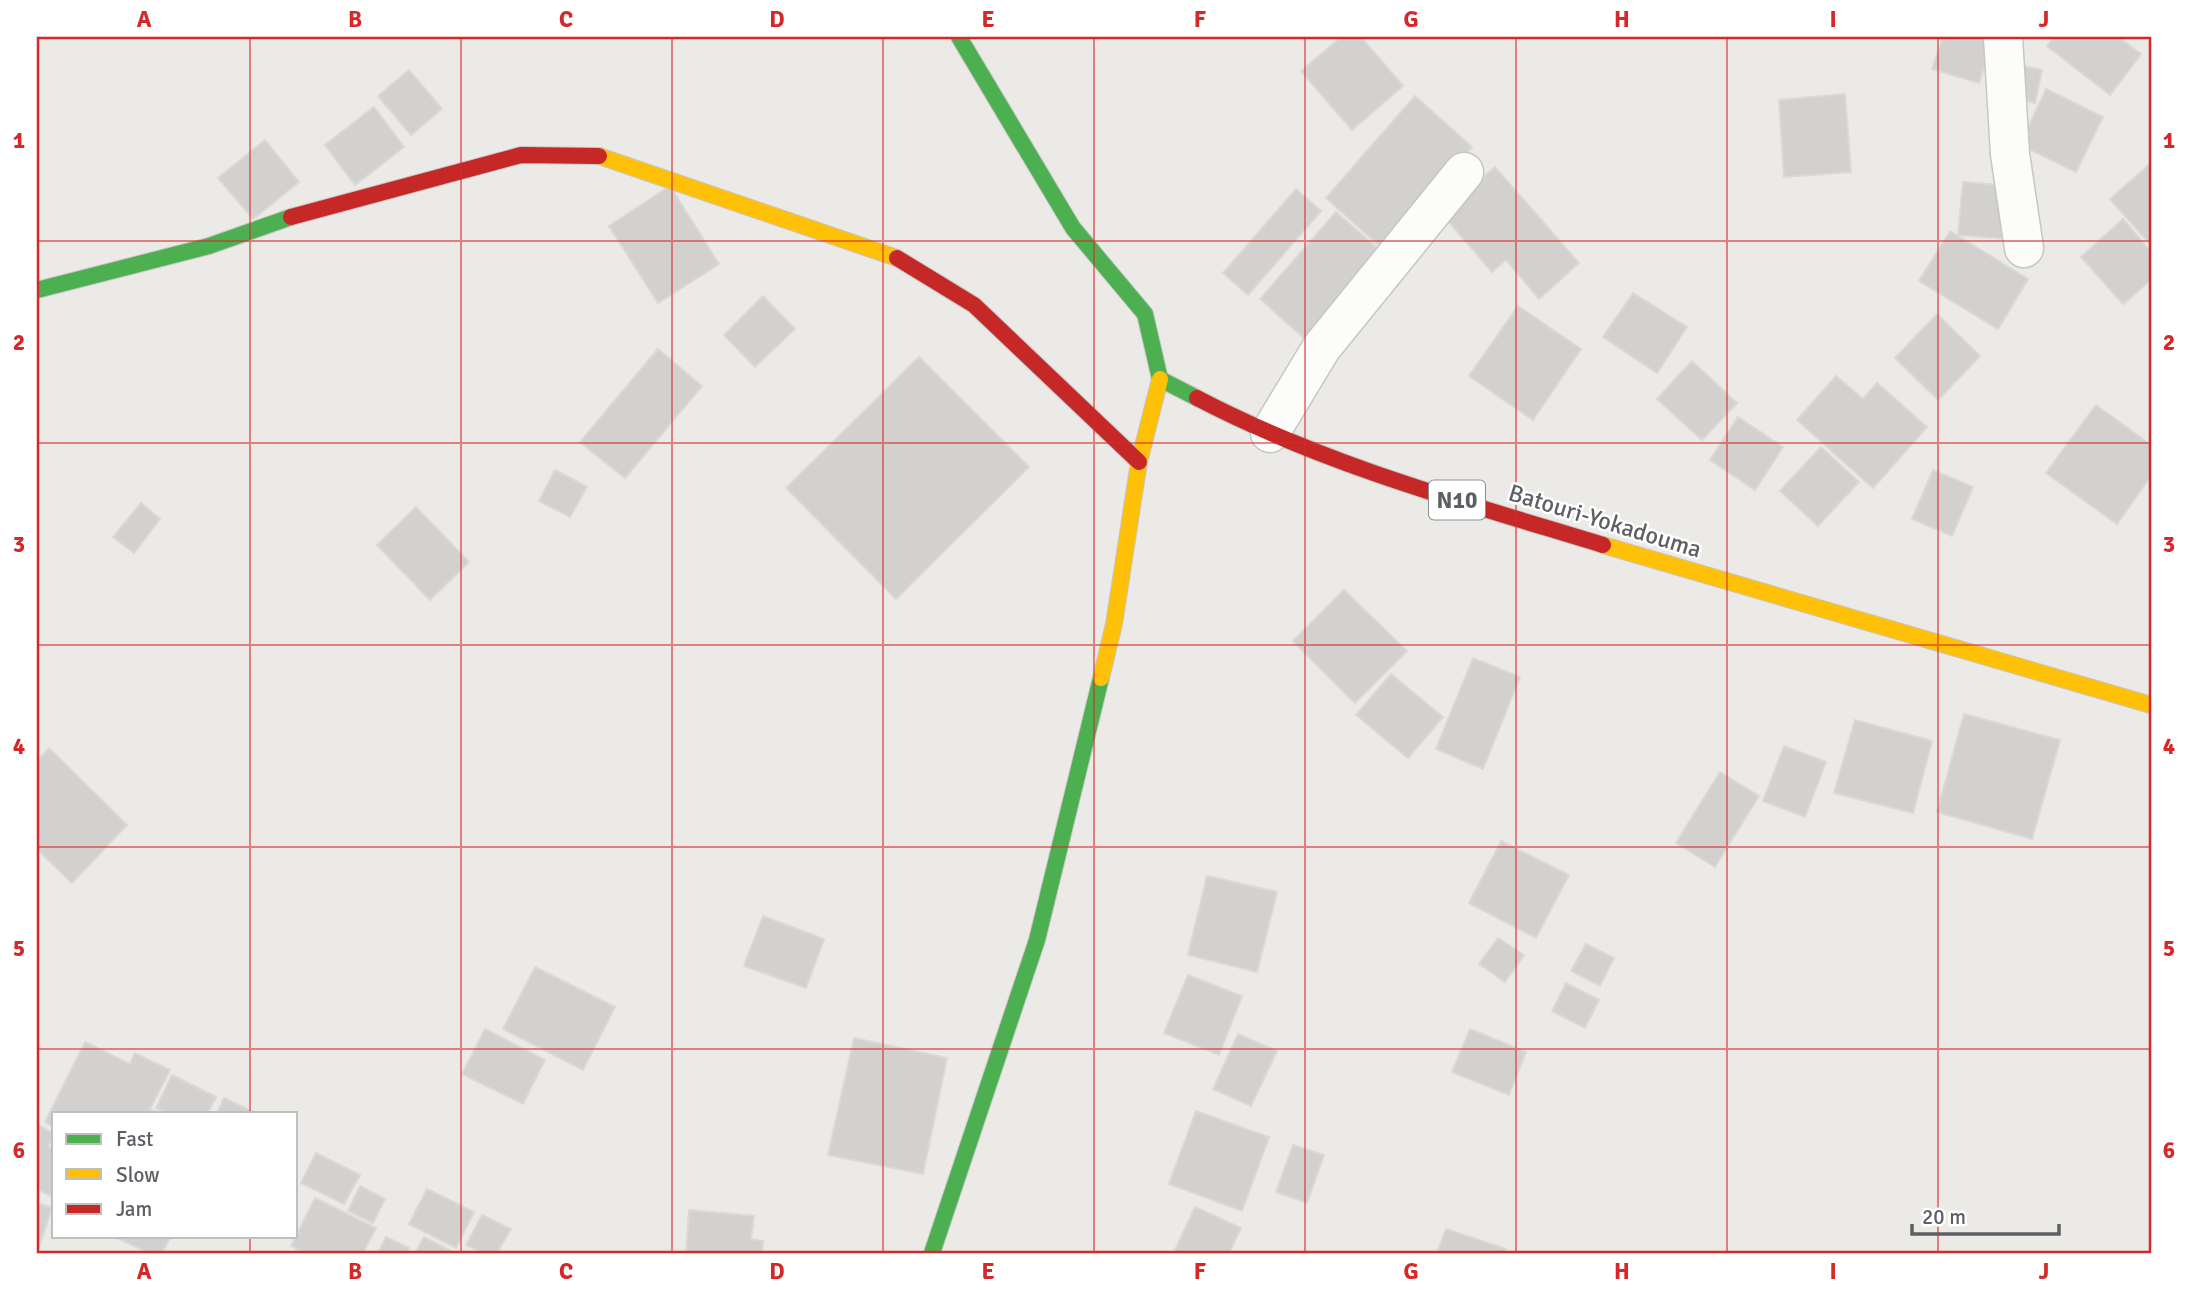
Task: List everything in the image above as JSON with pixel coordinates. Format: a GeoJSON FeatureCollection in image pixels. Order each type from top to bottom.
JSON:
{"type":"FeatureCollection","features":[{"type":"Feature","properties":{"kind":"main road"},"geometry":{"type":"LineString","coordinates":[[932,1253],[1037,940],[1114,624],[1139,462],[1160,379],[1145,314],[1073,228],[959,37]]}},
{"type":"Feature","properties":{"kind":"main road"},"geometry":{"type":"LineString","coordinates":[[37,290],[209,246],[306,212],[522,155],[597,155],[906,261],[974,305],[1139,462]]}},
{"type":"Feature","properties":{"kind":"main road","name":"Batouri-Yokadouma"},"geometry":{"type":"LineString","coordinates":[[1160,379],[1207,405],[1270,433],[1395,481],[1892,632],[2151,705]]}},
{"type":"Feature","properties":{"kind":"street"},"geometry":{"type":"LineString","coordinates":[[2003,37],[2010,154],[2024,248]]}},
{"type":"Feature","properties":{"kind":"street"},"geometry":{"type":"LineString","coordinates":[[1270,433],[1322,347],[1464,172]]}},
{"type":"Feature","properties":{"kind":"building"},"geometry":{"type":"Polygon","coordinates":[[[1341,37],[1361,37],[1403,86],[1352,130],[1301,71],[1341,37]]]}},
{"type":"Feature","properties":{"kind":"building"},"geometry":{"type":"Polygon","coordinates":[[[1943,37],[1994,37],[1979,83],[1932,69],[1943,37]]]}},
{"type":"Feature","properties":{"kind":"building"},"geometry":{"type":"Polygon","coordinates":[[[2054,37],[2118,37],[2141,54],[2110,95],[2047,46],[2054,37]]]}},
{"type":"Feature","properties":{"kind":"building"},"geometry":{"type":"Polygon","coordinates":[[[2016,64],[2042,70],[2035,103],[2008,96],[2016,64]]]}},
{"type":"Feature","properties":{"kind":"building"},"geometry":{"type":"Polygon","coordinates":[[[409,70],[442,109],[411,135],[378,96],[409,70]]]}},
{"type":"Feature","properties":{"kind":"building"},"geometry":{"type":"Polygon","coordinates":[[[2046,89],[2103,117],[2076,172],[2020,145],[2046,89]]]}},
{"type":"Feature","properties":{"kind":"building"},"geometry":{"type":"Polygon","coordinates":[[[1845,94],[1851,172],[1784,177],[1779,100],[1845,94]]]}},
{"type":"Feature","properties":{"kind":"building"},"geometry":{"type":"Polygon","coordinates":[[[1415,96],[1472,147],[1383,249],[1326,198],[1415,96]]]}},
{"type":"Feature","properties":{"kind":"building"},"geometry":{"type":"Polygon","coordinates":[[[374,107],[404,147],[355,185],[325,145],[374,107]]]}},
{"type":"Feature","properties":{"kind":"building"},"geometry":{"type":"Polygon","coordinates":[[[265,140],[299,182],[253,219],[218,178],[265,140]]]}},
{"type":"Feature","properties":{"kind":"building"},"geometry":{"type":"Polygon","coordinates":[[[2151,163],[2151,245],[2110,199],[2151,163]]]}},
{"type":"Feature","properties":{"kind":"building"},"geometry":{"type":"Polygon","coordinates":[[[1495,167],[1579,263],[1539,299],[1506,260],[1492,272],[1441,213],[1495,167]]]}},
{"type":"Feature","properties":{"kind":"building"},"geometry":{"type":"Polygon","coordinates":[[[1963,182],[2011,186],[2007,239],[1958,235],[1963,182]]]}},
{"type":"Feature","properties":{"kind":"building"},"geometry":{"type":"Polygon","coordinates":[[[670,186],[719,264],[658,303],[609,226],[670,186]]]}},
{"type":"Feature","properties":{"kind":"building"},"geometry":{"type":"Polygon","coordinates":[[[1296,189],[1321,211],[1248,295],[1223,273],[1296,189]]]}},
{"type":"Feature","properties":{"kind":"building"},"geometry":{"type":"Polygon","coordinates":[[[1336,212],[1383,253],[1306,340],[1260,299],[1336,212]]]}},
{"type":"Feature","properties":{"kind":"building"},"geometry":{"type":"Polygon","coordinates":[[[2123,219],[2151,252],[2151,280],[2123,304],[2081,257],[2123,219]]]}},
{"type":"Feature","properties":{"kind":"building"},"geometry":{"type":"Polygon","coordinates":[[[1950,231],[2028,279],[1998,329],[1919,281],[1950,231]]]}},
{"type":"Feature","properties":{"kind":"building"},"geometry":{"type":"Polygon","coordinates":[[[1633,293],[1687,327],[1657,373],[1603,337],[1633,293]]]}},
{"type":"Feature","properties":{"kind":"building"},"geometry":{"type":"Polygon","coordinates":[[[763,296],[795,329],[755,367],[724,335],[763,296]]]}},
{"type":"Feature","properties":{"kind":"building"},"geometry":{"type":"Polygon","coordinates":[[[1518,306],[1581,349],[1533,420],[1469,376],[1518,306]]]}},
{"type":"Feature","properties":{"kind":"building"},"geometry":{"type":"Polygon","coordinates":[[[1937,314],[1980,356],[1938,400],[1895,358],[1937,314]]]}},
{"type":"Feature","properties":{"kind":"building"},"geometry":{"type":"Polygon","coordinates":[[[658,349],[702,386],[625,478],[580,442],[658,349]]]}},
{"type":"Feature","properties":{"kind":"building"},"geometry":{"type":"Polygon","coordinates":[[[919,357],[1029,467],[896,599],[786,488],[919,357]]]}},
{"type":"Feature","properties":{"kind":"building"},"geometry":{"type":"Polygon","coordinates":[[[1692,361],[1737,403],[1702,440],[1657,399],[1692,361]]]}},
{"type":"Feature","properties":{"kind":"building"},"geometry":{"type":"Polygon","coordinates":[[[1836,376],[1863,399],[1877,383],[1927,427],[1873,488],[1797,420],[1836,376]]]}},
{"type":"Feature","properties":{"kind":"building"},"geometry":{"type":"Polygon","coordinates":[[[2096,405],[2151,445],[2151,476],[2117,524],[2046,473],[2096,405]]]}},
{"type":"Feature","properties":{"kind":"building"},"geometry":{"type":"Polygon","coordinates":[[[1738,417],[1783,447],[1755,490],[1710,460],[1738,417]]]}},
{"type":"Feature","properties":{"kind":"building"},"geometry":{"type":"Polygon","coordinates":[[[1821,447],[1859,482],[1818,526],[1780,491],[1821,447]]]}},
{"type":"Feature","properties":{"kind":"building"},"geometry":{"type":"Polygon","coordinates":[[[555,470],[587,487],[570,517],[539,501],[555,470]]]}},
{"type":"Feature","properties":{"kind":"building"},"geometry":{"type":"Polygon","coordinates":[[[1933,470],[1973,487],[1952,536],[1912,519],[1933,470]]]}},
{"type":"Feature","properties":{"kind":"building"},"geometry":{"type":"Polygon","coordinates":[[[141,503],[160,519],[134,553],[113,537],[141,503]]]}},
{"type":"Feature","properties":{"kind":"building"},"geometry":{"type":"Polygon","coordinates":[[[416,507],[469,562],[430,600],[377,545],[416,507]]]}},
{"type":"Feature","properties":{"kind":"building"},"geometry":{"type":"Polygon","coordinates":[[[1344,590],[1407,651],[1355,703],[1293,641],[1344,590]]]}},
{"type":"Feature","properties":{"kind":"building"},"geometry":{"type":"Polygon","coordinates":[[[1473,658],[1520,677],[1483,769],[1436,749],[1473,658]]]}},
{"type":"Feature","properties":{"kind":"building"},"geometry":{"type":"Polygon","coordinates":[[[1391,674],[1443,717],[1408,758],[1356,715],[1391,674]]]}},
{"type":"Feature","properties":{"kind":"building"},"geometry":{"type":"Polygon","coordinates":[[[1964,714],[2060,740],[2032,839],[1937,812],[1964,714]]]}},
{"type":"Feature","properties":{"kind":"building"},"geometry":{"type":"Polygon","coordinates":[[[1855,720],[1932,741],[1913,813],[1834,793],[1855,720]]]}},
{"type":"Feature","properties":{"kind":"building"},"geometry":{"type":"Polygon","coordinates":[[[1784,746],[1826,762],[1805,817],[1763,801],[1784,746]]]}},
{"type":"Feature","properties":{"kind":"building"},"geometry":{"type":"Polygon","coordinates":[[[49,748],[127,825],[72,883],[37,849],[37,761],[49,748]]]}},
{"type":"Feature","properties":{"kind":"building"},"geometry":{"type":"Polygon","coordinates":[[[1720,772],[1759,796],[1715,867],[1676,843],[1720,772]]]}},
{"type":"Feature","properties":{"kind":"building"},"geometry":{"type":"Polygon","coordinates":[[[1501,841],[1569,875],[1536,938],[1469,903],[1501,841]]]}},
{"type":"Feature","properties":{"kind":"building"},"geometry":{"type":"Polygon","coordinates":[[[1207,876],[1277,892],[1257,972],[1188,955],[1207,876]]]}},
{"type":"Feature","properties":{"kind":"building"},"geometry":{"type":"Polygon","coordinates":[[[763,916],[824,939],[806,988],[744,966],[763,916]]]}},
{"type":"Feature","properties":{"kind":"building"},"geometry":{"type":"Polygon","coordinates":[[[1498,938],[1524,955],[1505,982],[1479,964],[1498,938]]]}},
{"type":"Feature","properties":{"kind":"building"},"geometry":{"type":"Polygon","coordinates":[[[1586,944],[1614,958],[1600,986],[1571,971],[1586,944]]]}},
{"type":"Feature","properties":{"kind":"building"},"geometry":{"type":"Polygon","coordinates":[[[535,967],[615,1007],[583,1070],[503,1029],[535,967]]]}},
{"type":"Feature","properties":{"kind":"building"},"geometry":{"type":"Polygon","coordinates":[[[1188,975],[1242,996],[1219,1055],[1164,1033],[1188,975]]]}},
{"type":"Feature","properties":{"kind":"building"},"geometry":{"type":"Polygon","coordinates":[[[1566,983],[1599,1000],[1585,1028],[1552,1011],[1566,983]]]}},
{"type":"Feature","properties":{"kind":"building"},"geometry":{"type":"Polygon","coordinates":[[[485,1029],[545,1060],[523,1104],[462,1074],[485,1029]]]}},
{"type":"Feature","properties":{"kind":"building"},"geometry":{"type":"Polygon","coordinates":[[[1470,1029],[1526,1052],[1509,1095],[1452,1072],[1470,1029]]]}},
{"type":"Feature","properties":{"kind":"building"},"geometry":{"type":"Polygon","coordinates":[[[1238,1034],[1277,1051],[1251,1106],[1213,1089],[1238,1034]]]}},
{"type":"Feature","properties":{"kind":"building"},"geometry":{"type":"Polygon","coordinates":[[[854,1038],[947,1058],[923,1174],[828,1155],[854,1038]]]}},
{"type":"Feature","properties":{"kind":"building"},"geometry":{"type":"Polygon","coordinates":[[[85,1042],[130,1064],[135,1053],[170,1070],[150,1109],[156,1112],[52,1112],[52,1126],[45,1122],[85,1042]]]}},
{"type":"Feature","properties":{"kind":"building"},"geometry":{"type":"Polygon","coordinates":[[[172,1075],[216,1097],[208,1112],[164,1112],[156,1108],[172,1075]]]}},
{"type":"Feature","properties":{"kind":"building"},"geometry":{"type":"Polygon","coordinates":[[[224,1098],[254,1112],[217,1112],[224,1098]]]}},
{"type":"Feature","properties":{"kind":"building"},"geometry":{"type":"Polygon","coordinates":[[[1196,1111],[1269,1137],[1242,1211],[1169,1184],[1196,1111]]]}},
{"type":"Feature","properties":{"kind":"building"},"geometry":{"type":"Polygon","coordinates":[[[37,1124],[52,1133],[48,1147],[52,1149],[52,1197],[37,1189],[37,1124]]]}},
{"type":"Feature","properties":{"kind":"building"},"geometry":{"type":"Polygon","coordinates":[[[1293,1145],[1324,1155],[1307,1203],[1276,1192],[1293,1145]]]}},
{"type":"Feature","properties":{"kind":"building"},"geometry":{"type":"Polygon","coordinates":[[[316,1153],[360,1175],[344,1204],[301,1183],[316,1153]]]}},
{"type":"Feature","properties":{"kind":"building"},"geometry":{"type":"Polygon","coordinates":[[[360,1186],[385,1199],[373,1223],[348,1211],[360,1186]]]}},
{"type":"Feature","properties":{"kind":"building"},"geometry":{"type":"Polygon","coordinates":[[[427,1189],[474,1212],[456,1248],[409,1224],[427,1189]]]}},
{"type":"Feature","properties":{"kind":"building"},"geometry":{"type":"Polygon","coordinates":[[[315,1198],[376,1228],[363,1253],[305,1253],[291,1246],[295,1238],[298,1238],[298,1232],[315,1198]]]}},
{"type":"Feature","properties":{"kind":"building"},"geometry":{"type":"Polygon","coordinates":[[[37,1203],[52,1208],[37,1253],[37,1203]]]}},
{"type":"Feature","properties":{"kind":"building"},"geometry":{"type":"Polygon","coordinates":[[[1195,1207],[1241,1228],[1229,1253],[1174,1252],[1195,1207]]]}},
{"type":"Feature","properties":{"kind":"building"},"geometry":{"type":"Polygon","coordinates":[[[689,1210],[754,1216],[751,1239],[763,1241],[762,1253],[686,1253],[689,1210]]]}},
{"type":"Feature","properties":{"kind":"building"},"geometry":{"type":"Polygon","coordinates":[[[482,1215],[511,1229],[497,1253],[483,1253],[466,1245],[482,1215]]]}},
{"type":"Feature","properties":{"kind":"building"},"geometry":{"type":"Polygon","coordinates":[[[1446,1229],[1506,1249],[1505,1253],[1437,1253],[1446,1229]]]}},
{"type":"Feature","properties":{"kind":"building"},"geometry":{"type":"Polygon","coordinates":[[[386,1237],[409,1248],[406,1253],[378,1253],[386,1237]]]}},
{"type":"Feature","properties":{"kind":"building"},"geometry":{"type":"Polygon","coordinates":[[[424,1237],[455,1253],[415,1253],[424,1237]]]}},
{"type":"Feature","properties":{"kind":"building"},"geometry":{"type":"Polygon","coordinates":[[[117,1238],[170,1238],[162,1253],[149,1253],[117,1238]]]}},
{"type":"Feature","properties":{"kind":"traffic: fast"},"geometry":{"type":"LineString","coordinates":[[959,37],[1073,228],[1145,314],[1160,379],[1197,398]]}},
{"type":"Feature","properties":{"kind":"traffic: fast"},"geometry":{"type":"LineString","coordinates":[[37,290],[209,246],[291,217]]}},
{"type":"Feature","properties":{"kind":"traffic: fast"},"geometry":{"type":"LineString","coordinates":[[932,1253],[1037,940],[1101,678]]}},
{"type":"Feature","properties":{"kind":"traffic: slow"},"geometry":{"type":"LineString","coordinates":[[599,156],[897,258]]}},
{"type":"Feature","properties":{"kind":"traffic: slow"},"geometry":{"type":"LineString","coordinates":[[1101,678],[1114,624],[1139,462],[1160,379]]}},
{"type":"Feature","properties":{"kind":"traffic: slow"},"geometry":{"type":"LineString","coordinates":[[1603,545],[2151,705]]}},
{"type":"Feature","properties":{"kind":"traffic: jam"},"geometry":{"type":"LineString","coordinates":[[291,217],[521,155],[599,156]]}},
{"type":"Feature","properties":{"kind":"traffic: jam"},"geometry":{"type":"LineString","coordinates":[[897,258],[974,305],[1139,462]]}},
{"type":"Feature","properties":{"kind":"traffic: jam"},"geometry":{"type":"LineString","coordinates":[[1197,398],[1246,422],[1346,463],[1448,498],[1603,545]]}}]}
